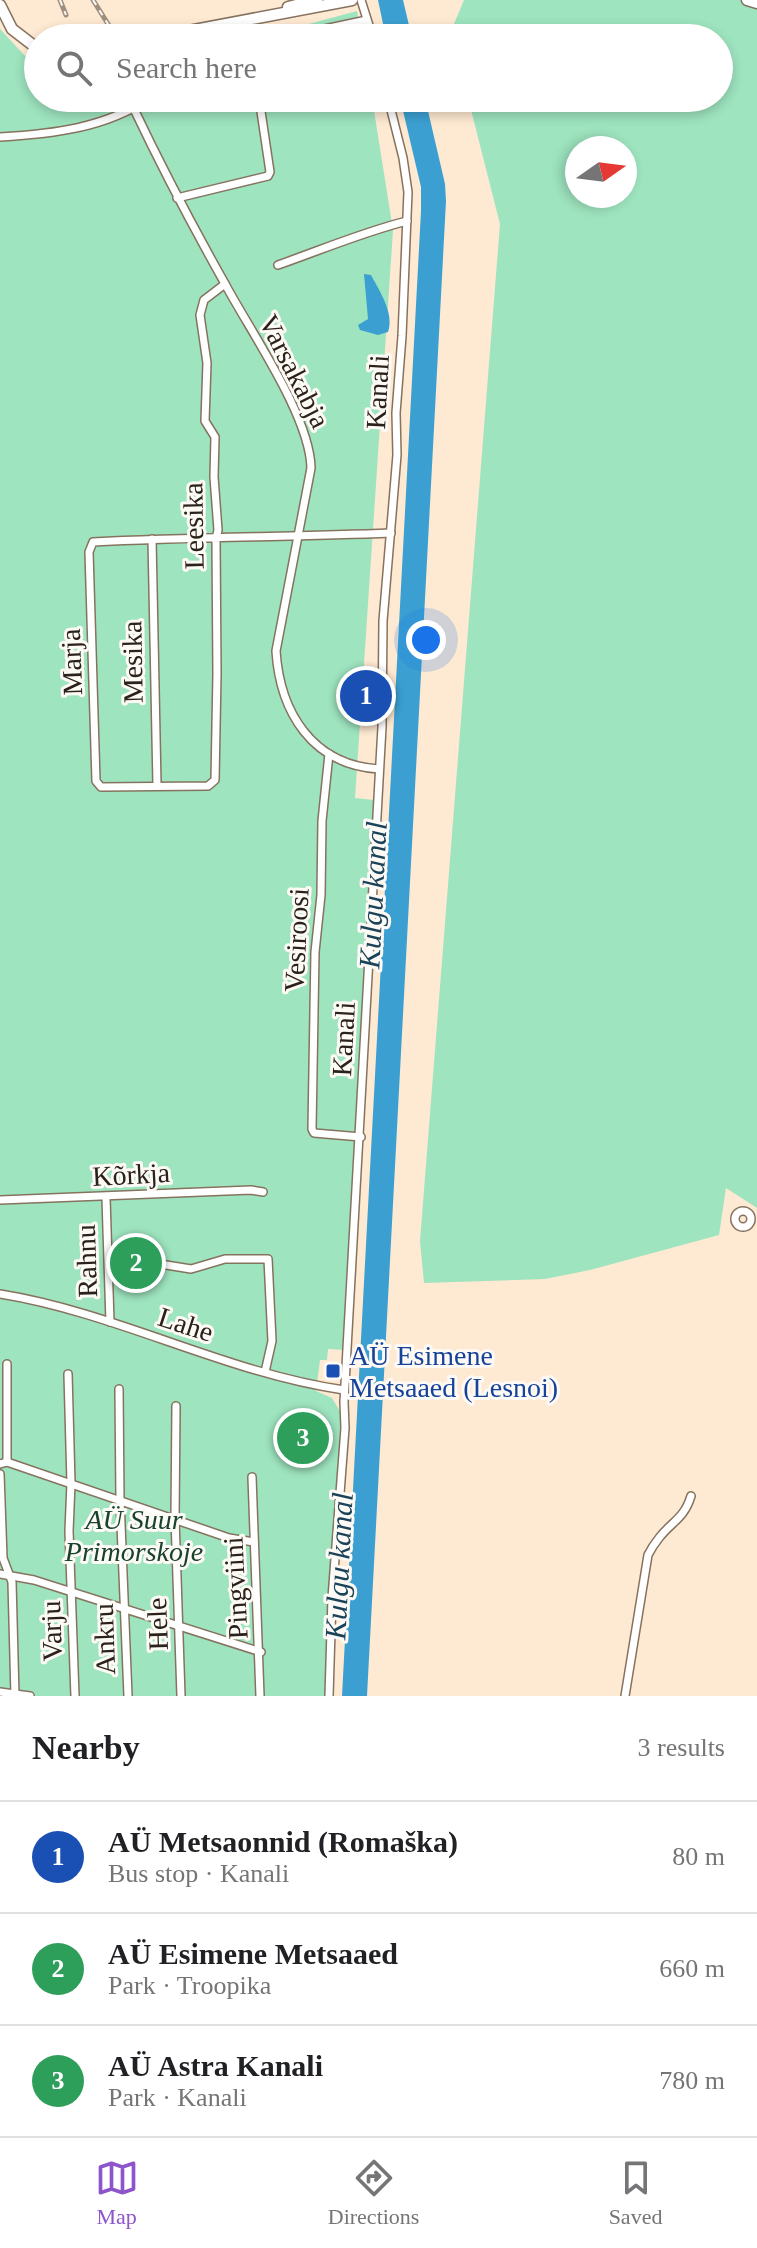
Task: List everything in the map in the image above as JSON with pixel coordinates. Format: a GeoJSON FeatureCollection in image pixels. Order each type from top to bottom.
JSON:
{"type":"FeatureCollection","features":[{"type":"Feature","properties":{"kind":"street"},"geometry":{"type":"LineString","coordinates":[[235,24],[317,0]]}},
{"type":"Feature","properties":{"kind":"street"},"geometry":{"type":"LineString","coordinates":[[264,15],[302,11],[352,0]]}},
{"type":"Feature","properties":{"kind":"street"},"geometry":{"type":"LineString","coordinates":[[361,0],[368,24]]}},
{"type":"Feature","properties":{"kind":"street"},"geometry":{"type":"LineString","coordinates":[[747,0],[757,3]]}},
{"type":"Feature","properties":{"kind":"street"},"geometry":{"type":"LineString","coordinates":[[0,5],[12,29],[24,38]]}},
{"type":"Feature","properties":{"kind":"street"},"geometry":{"type":"LineString","coordinates":[[348,24],[367,20]]}},
{"type":"Feature","properties":{"kind":"street"},"geometry":{"type":"LineString","coordinates":[[0,137],[58,133],[126,112]]}},
{"type":"Feature","properties":{"kind":"street","name":"Varsakabja"},"geometry":{"type":"LineString","coordinates":[[135,112],[177,198],[293,407],[311,450],[311,468],[276,651],[277,675],[298,726],[329,754]]}},
{"type":"Feature","properties":{"kind":"street"},"geometry":{"type":"LineString","coordinates":[[177,198],[268,176],[270,172],[261,112]]}},
{"type":"Feature","properties":{"kind":"street","name":"Kanali"},"geometry":{"type":"LineString","coordinates":[[329,1696],[382,727],[383,621],[397,455],[396,413],[404,309],[408,192],[392,112]]}},
{"type":"Feature","properties":{"kind":"street"},"geometry":{"type":"LineString","coordinates":[[278,265],[351,240],[373,229],[407,221]]}},
{"type":"Feature","properties":{"kind":"street","name":"Leesika"},"geometry":{"type":"LineString","coordinates":[[157,785],[167,788],[208,786],[215,780],[218,530],[215,437],[205,421],[207,363],[200,315],[204,300],[225,284]]}},
{"type":"Feature","properties":{"kind":"street"},"geometry":{"type":"LineString","coordinates":[[152,539],[391,533]]}},
{"type":"Feature","properties":{"kind":"street","name":"Marja"},"geometry":{"type":"LineString","coordinates":[[152,539],[93,542],[89,552],[96,781],[101,787],[157,785]]}},
{"type":"Feature","properties":{"kind":"street","name":"Mesika"},"geometry":{"type":"LineString","coordinates":[[152,539],[157,785]]}},
{"type":"Feature","properties":{"kind":"street"},"geometry":{"type":"LineString","coordinates":[[329,754],[351,764],[379,769]]}},
{"type":"Feature","properties":{"kind":"street","name":"Vesiroosi"},"geometry":{"type":"LineString","coordinates":[[329,754],[315,952],[312,1129],[314,1133],[322,1135],[361,1137]]}},
{"type":"Feature","properties":{"kind":"street","name":"Kõrkja"},"geometry":{"type":"LineString","coordinates":[[0,1200],[263,1192]]}},
{"type":"Feature","properties":{"kind":"street","name":"Rahnu"},"geometry":{"type":"LineString","coordinates":[[106,1198],[110,1322]]}},
{"type":"Feature","properties":{"kind":"street"},"geometry":{"type":"LineString","coordinates":[[109,1259],[122,1258],[191,1269],[225,1259],[268,1259],[272,1341],[265,1372]]}},
{"type":"Feature","properties":{"kind":"street","name":"Lahe"},"geometry":{"type":"LineString","coordinates":[[0,1294],[110,1322],[265,1372],[344,1390]]}},
{"type":"Feature","properties":{"kind":"street"},"geometry":{"type":"LineString","coordinates":[[7,1364],[2,1462],[229,1538],[254,1542]]}},
{"type":"Feature","properties":{"kind":"street","name":"Varju"},"geometry":{"type":"LineString","coordinates":[[68,1374],[69,1531],[75,1696]]}},
{"type":"Feature","properties":{"kind":"street","name":"Ankru"},"geometry":{"type":"LineString","coordinates":[[119,1389],[128,1696]]}},
{"type":"Feature","properties":{"kind":"street","name":"Hele"},"geometry":{"type":"LineString","coordinates":[[176,1406],[175,1518],[181,1696]]}},
{"type":"Feature","properties":{"kind":"street"},"geometry":{"type":"LineString","coordinates":[[0,1474],[3,1558],[11,1577],[15,1695]]}},
{"type":"Feature","properties":{"kind":"street","name":"Pingviini"},"geometry":{"type":"LineString","coordinates":[[252,1477],[261,1652],[260,1696]]}},
{"type":"Feature","properties":{"kind":"street"},"geometry":{"type":"LineString","coordinates":[[625,1696],[648,1555],[660,1535],[678,1521],[688,1508],[691,1496]]}},
{"type":"Feature","properties":{"kind":"street"},"geometry":{"type":"LineString","coordinates":[[0,1574],[34,1580],[261,1652]]}},
{"type":"Feature","properties":{"kind":"street"},"geometry":{"type":"LineString","coordinates":[[0,1692],[30,1696]]}},
{"type":"Feature","properties":{"kind":"green space"},"geometry":{"type":"Polygon","coordinates":[[[464,0],[757,0],[757,1208],[726,1188],[719,1235],[545,1279],[424,1283],[420,1241],[500,224],[472,112],[733,112],[733,24],[454,24],[464,0]]]}},
{"type":"Feature","properties":{"kind":"green space"},"geometry":{"type":"Polygon","coordinates":[[[357,11],[359,24],[309,24],[357,11]]]}},
{"type":"Feature","properties":{"kind":"green space","name":"AÜ Suur Primorskoje"},"geometry":{"type":"Polygon","coordinates":[[[0,29],[24,55],[24,112],[374,112],[393,230],[355,798],[374,800],[344,1350],[328,1349],[327,1360],[320,1360],[316,1391],[332,1398],[341,1413],[330,1578],[327,1696],[0,1696],[0,29]]]}},
{"type":"Feature","properties":{"kind":"water"},"geometry":{"type":"Polygon","coordinates":[[[378,0],[403,0],[409,24],[383,24],[378,0]]]}},
{"type":"Feature","properties":{"kind":"water"},"geometry":{"type":"Polygon","coordinates":[[[403,112],[428,112],[446,201],[367,1696],[342,1696],[421,211],[421,187],[403,112]]]}},
{"type":"Feature","properties":{"kind":"water"},"geometry":{"type":"Polygon","coordinates":[[[364,274],[371,275],[385,302],[390,325],[388,332],[378,335],[360,330],[358,325],[368,319],[364,274]]]}},
{"type":"Feature","properties":{"kind":"railway"},"geometry":{"type":"LineString","coordinates":[[60,0],[66,15]]}},
{"type":"Feature","properties":{"kind":"railway"},"geometry":{"type":"LineString","coordinates":[[93,0],[108,24]]}},
{"type":"Feature","properties":{"kind":"place","name":"AÜ Metsaonnid (Romaška)"},"geometry":{"type":"Point","coordinates":[366,696]}},
{"type":"Feature","properties":{"kind":"place","name":"AÜ Esimene Metsaaed"},"geometry":{"type":"Point","coordinates":[136,1263]}},
{"type":"Feature","properties":{"kind":"place","name":"AÜ Esimene Metsaaed (Lesnoi)"},"geometry":{"type":"Point","coordinates":[333,1371]}},
{"type":"Feature","properties":{"kind":"place","name":"AÜ Astra Kanali"},"geometry":{"type":"Point","coordinates":[303,1438]}},
{"type":"Feature","properties":{"kind":"water label","name":"Kulgu kanal"},"geometry":{"type":"Point","coordinates":[373,895]}},
{"type":"Feature","properties":{"kind":"water label","name":"Kulgu kanal"},"geometry":{"type":"Point","coordinates":[339,1566]}}]}
